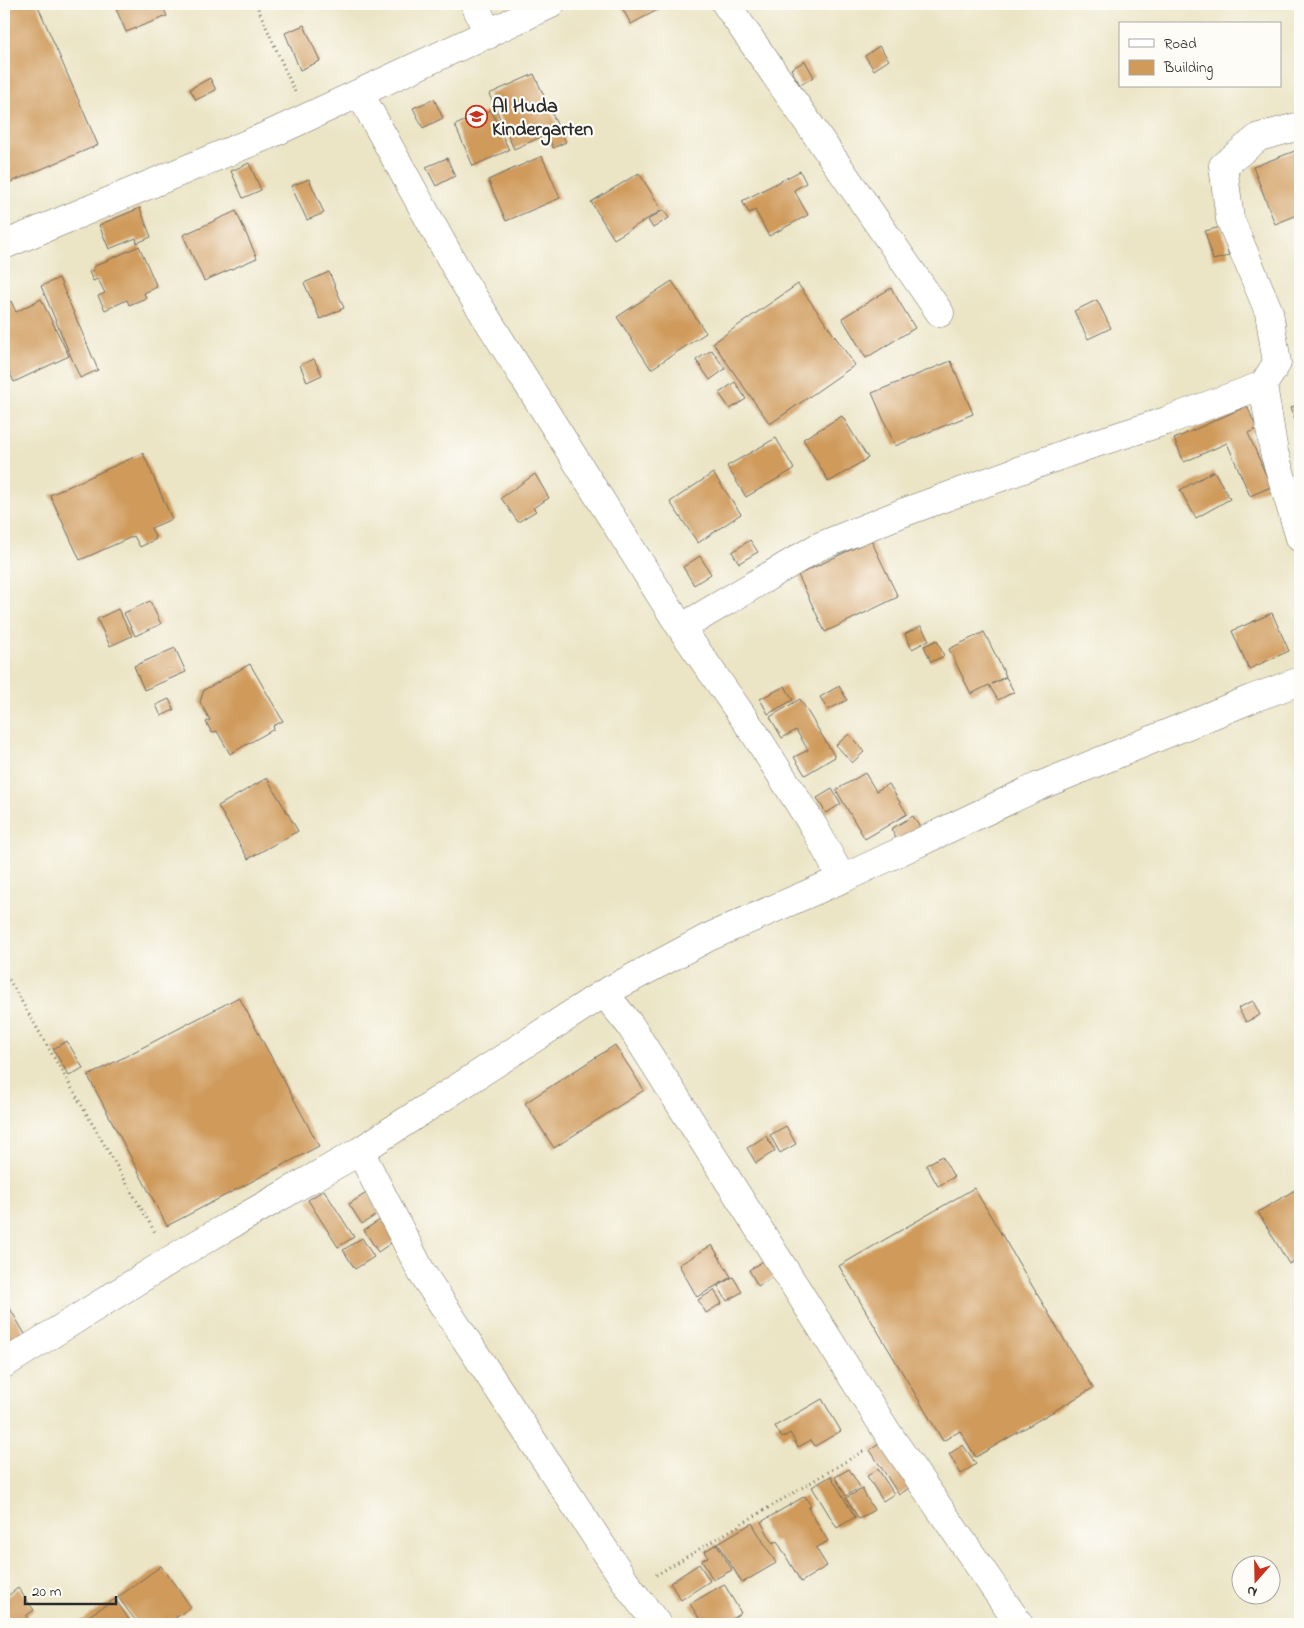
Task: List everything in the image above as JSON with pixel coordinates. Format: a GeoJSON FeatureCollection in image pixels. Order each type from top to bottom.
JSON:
{"type":"FeatureCollection","features":[{"type":"Feature","properties":{"kind":"street"},"geometry":{"type":"LineString","coordinates":[[475,4],[488,35]]}},
{"type":"Feature","properties":{"kind":"street"},"geometry":{"type":"LineString","coordinates":[[4,245],[306,118],[488,35],[551,4]]}},
{"type":"Feature","properties":{"kind":"street"},"geometry":{"type":"LineString","coordinates":[[726,4],[940,313]]}},
{"type":"Feature","properties":{"kind":"street"},"geometry":{"type":"LineString","coordinates":[[360,94],[462,279],[681,628],[777,768],[814,827],[842,879]]}},
{"type":"Feature","properties":{"kind":"street"},"geometry":{"type":"LineString","coordinates":[[681,628],[818,547],[902,513],[1084,447],[1166,421],[1263,385],[1277,363],[1269,312],[1230,219],[1223,166],[1259,137],[1300,126]]}},
{"type":"Feature","properties":{"kind":"street"},"geometry":{"type":"LineString","coordinates":[[1263,385],[1274,452],[1300,538]]}},
{"type":"Feature","properties":{"kind":"street"},"geometry":{"type":"LineString","coordinates":[[4,1364],[171,1260],[360,1151],[604,993],[709,937],[842,879],[1037,787],[1251,699],[1300,681]]}},
{"type":"Feature","properties":{"kind":"street"},"geometry":{"type":"LineString","coordinates":[[604,993],[630,1025],[889,1435],[1019,1624]]}},
{"type":"Feature","properties":{"kind":"street"},"geometry":{"type":"LineString","coordinates":[[360,1151],[422,1273],[631,1590],[657,1624]]}},
{"type":"Feature","properties":{"kind":"path"},"geometry":{"type":"LineString","coordinates":[[256,4],[306,118]]}},
{"type":"Feature","properties":{"kind":"path"},"geometry":{"type":"LineString","coordinates":[[4,971],[171,1260]]}},
{"type":"Feature","properties":{"kind":"path"},"geometry":{"type":"LineString","coordinates":[[631,1590],[889,1435]]}},
{"type":"Feature","properties":{"kind":"building"},"geometry":{"type":"Polygon","coordinates":[[[4,4],[37,4],[98,145],[4,185],[4,4]]]}},
{"type":"Feature","properties":{"kind":"building"},"geometry":{"type":"Polygon","coordinates":[[[114,4],[162,4],[167,16],[126,32],[114,4]]]}},
{"type":"Feature","properties":{"kind":"building"},"geometry":{"type":"Polygon","coordinates":[[[620,4],[669,4],[631,24],[620,4]]]}},
{"type":"Feature","properties":{"kind":"building"},"geometry":{"type":"Polygon","coordinates":[[[304,25],[320,61],[300,70],[285,33],[304,25]]]}},
{"type":"Feature","properties":{"kind":"building"},"geometry":{"type":"Polygon","coordinates":[[[879,46],[889,60],[874,70],[865,56],[879,46]]]}},
{"type":"Feature","properties":{"kind":"building"},"geometry":{"type":"Polygon","coordinates":[[[805,61],[814,77],[800,85],[791,69],[805,61]]]}},
{"type":"Feature","properties":{"kind":"building"},"geometry":{"type":"Polygon","coordinates":[[[534,74],[559,129],[514,149],[489,94],[534,74]]]}},
{"type":"Feature","properties":{"kind":"building"},"geometry":{"type":"Polygon","coordinates":[[[210,78],[216,90],[196,100],[190,89],[210,78]]]}},
{"type":"Feature","properties":{"kind":"building"},"geometry":{"type":"Polygon","coordinates":[[[434,99],[443,118],[423,128],[413,108],[434,99]]]}},
{"type":"Feature","properties":{"kind":"building"},"geometry":{"type":"Polygon","coordinates":[[[491,110],[509,150],[473,166],[455,125],[491,110]]]}},
{"type":"Feature","properties":{"kind":"building"},"geometry":{"type":"Polygon","coordinates":[[[560,130],[566,142],[553,148],[548,136],[560,130]]]}},
{"type":"Feature","properties":{"kind":"building"},"geometry":{"type":"Polygon","coordinates":[[[1300,149],[1300,208],[1298,208],[1300,214],[1275,224],[1253,167],[1300,149]]]}},
{"type":"Feature","properties":{"kind":"building"},"geometry":{"type":"Polygon","coordinates":[[[542,156],[560,198],[506,221],[488,180],[542,156]]]}},
{"type":"Feature","properties":{"kind":"building"},"geometry":{"type":"Polygon","coordinates":[[[447,158],[455,176],[436,186],[426,167],[447,158]]]}},
{"type":"Feature","properties":{"kind":"building"},"geometry":{"type":"Polygon","coordinates":[[[249,163],[261,190],[243,198],[231,171],[249,163]]]}},
{"type":"Feature","properties":{"kind":"building"},"geometry":{"type":"Polygon","coordinates":[[[800,171],[806,183],[794,190],[808,215],[769,236],[755,210],[749,213],[742,201],[800,171]]]}},
{"type":"Feature","properties":{"kind":"building"},"geometry":{"type":"Polygon","coordinates":[[[639,173],[662,210],[614,239],[591,202],[639,173]]]}},
{"type":"Feature","properties":{"kind":"building"},"geometry":{"type":"Polygon","coordinates":[[[309,179],[324,213],[307,220],[291,186],[309,179]]]}},
{"type":"Feature","properties":{"kind":"building"},"geometry":{"type":"Polygon","coordinates":[[[140,208],[151,237],[137,243],[136,238],[109,249],[99,225],[140,208]]]}},
{"type":"Feature","properties":{"kind":"building"},"geometry":{"type":"Polygon","coordinates":[[[664,210],[669,218],[653,228],[648,220],[664,210]]]}},
{"type":"Feature","properties":{"kind":"building"},"geometry":{"type":"Polygon","coordinates":[[[236,211],[257,258],[204,281],[183,235],[236,211]]]}},
{"type":"Feature","properties":{"kind":"building"},"geometry":{"type":"Polygon","coordinates":[[[1221,227],[1229,256],[1213,260],[1205,231],[1221,227]]]}},
{"type":"Feature","properties":{"kind":"building"},"geometry":{"type":"Polygon","coordinates":[[[139,246],[157,287],[144,293],[146,298],[129,305],[127,300],[105,310],[98,296],[105,293],[98,279],[93,281],[89,272],[94,270],[93,267],[139,246]]]}},
{"type":"Feature","properties":{"kind":"building"},"geometry":{"type":"Polygon","coordinates":[[[329,272],[344,308],[320,319],[304,283],[329,272]]]}},
{"type":"Feature","properties":{"kind":"building"},"geometry":{"type":"Polygon","coordinates":[[[59,278],[98,370],[80,378],[41,286],[59,278]]]}},
{"type":"Feature","properties":{"kind":"building"},"geometry":{"type":"Polygon","coordinates":[[[672,281],[706,333],[651,369],[617,317],[672,281]]]}},
{"type":"Feature","properties":{"kind":"building"},"geometry":{"type":"Polygon","coordinates":[[[798,284],[855,365],[770,424],[713,343],[798,284]]]}},
{"type":"Feature","properties":{"kind":"building"},"geometry":{"type":"Polygon","coordinates":[[[891,288],[915,328],[866,358],[842,318],[891,288]]]}},
{"type":"Feature","properties":{"kind":"building"},"geometry":{"type":"Polygon","coordinates":[[[41,299],[69,356],[14,382],[4,361],[4,305],[11,301],[16,312],[41,299]]]}},
{"type":"Feature","properties":{"kind":"building"},"geometry":{"type":"Polygon","coordinates":[[[1097,300],[1111,328],[1088,339],[1074,311],[1097,300]]]}},
{"type":"Feature","properties":{"kind":"building"},"geometry":{"type":"Polygon","coordinates":[[[712,350],[725,369],[710,380],[696,360],[712,350]]]}},
{"type":"Feature","properties":{"kind":"building"},"geometry":{"type":"Polygon","coordinates":[[[314,359],[322,375],[307,382],[300,365],[314,359]]]}},
{"type":"Feature","properties":{"kind":"building"},"geometry":{"type":"Polygon","coordinates":[[[951,361],[973,414],[895,446],[872,393],[951,361]]]}},
{"type":"Feature","properties":{"kind":"building"},"geometry":{"type":"Polygon","coordinates":[[[735,382],[746,399],[730,409],[719,393],[735,382]]]}},
{"type":"Feature","properties":{"kind":"building"},"geometry":{"type":"Polygon","coordinates":[[[1300,403],[1300,430],[1290,408],[1300,403]]]}},
{"type":"Feature","properties":{"kind":"building"},"geometry":{"type":"Polygon","coordinates":[[[1247,406],[1257,429],[1248,433],[1271,487],[1250,496],[1227,443],[1184,462],[1174,439],[1247,406]]]}},
{"type":"Feature","properties":{"kind":"building"},"geometry":{"type":"Polygon","coordinates":[[[842,416],[868,458],[829,482],[803,439],[842,416]]]}},
{"type":"Feature","properties":{"kind":"building"},"geometry":{"type":"Polygon","coordinates":[[[776,438],[794,469],[746,497],[727,466],[776,438]]]}},
{"type":"Feature","properties":{"kind":"building"},"geometry":{"type":"Polygon","coordinates":[[[143,453],[172,519],[151,528],[156,539],[140,547],[134,536],[80,560],[50,495],[143,453]]]}},
{"type":"Feature","properties":{"kind":"building"},"geometry":{"type":"Polygon","coordinates":[[[1214,471],[1230,499],[1196,518],[1180,490],[1214,471]]]}},
{"type":"Feature","properties":{"kind":"building"},"geometry":{"type":"Polygon","coordinates":[[[713,473],[741,514],[698,543],[670,502],[713,473]]]}},
{"type":"Feature","properties":{"kind":"building"},"geometry":{"type":"Polygon","coordinates":[[[535,474],[549,498],[533,508],[536,511],[518,522],[501,498],[535,474]]]}},
{"type":"Feature","properties":{"kind":"building"},"geometry":{"type":"Polygon","coordinates":[[[750,540],[758,552],[739,563],[732,552],[750,540]]]}},
{"type":"Feature","properties":{"kind":"building"},"geometry":{"type":"Polygon","coordinates":[[[871,540],[898,597],[825,632],[798,575],[871,540]]]}},
{"type":"Feature","properties":{"kind":"building"},"geometry":{"type":"Polygon","coordinates":[[[700,556],[711,574],[694,585],[683,567],[700,556]]]}},
{"type":"Feature","properties":{"kind":"building"},"geometry":{"type":"Polygon","coordinates":[[[150,601],[161,624],[135,636],[124,613],[150,601]]]}},
{"type":"Feature","properties":{"kind":"building"},"geometry":{"type":"Polygon","coordinates":[[[118,609],[132,636],[110,646],[97,619],[118,609]]]}},
{"type":"Feature","properties":{"kind":"building"},"geometry":{"type":"Polygon","coordinates":[[[1272,613],[1289,651],[1249,669],[1232,631],[1272,613]]]}},
{"type":"Feature","properties":{"kind":"building"},"geometry":{"type":"Polygon","coordinates":[[[921,626],[929,640],[912,649],[905,634],[921,626]]]}},
{"type":"Feature","properties":{"kind":"building"},"geometry":{"type":"Polygon","coordinates":[[[984,632],[1006,676],[992,684],[1006,677],[1014,692],[998,700],[989,685],[971,694],[949,649],[984,632]]]}},
{"type":"Feature","properties":{"kind":"building"},"geometry":{"type":"Polygon","coordinates":[[[937,640],[944,656],[931,662],[924,646],[937,640]]]}},
{"type":"Feature","properties":{"kind":"building"},"geometry":{"type":"Polygon","coordinates":[[[175,648],[186,672],[144,690],[134,666],[175,648]]]}},
{"type":"Feature","properties":{"kind":"building"},"geometry":{"type":"Polygon","coordinates":[[[250,664],[283,721],[273,726],[274,729],[230,754],[217,731],[212,733],[206,722],[210,720],[200,702],[204,690],[250,664]]]}},
{"type":"Feature","properties":{"kind":"building"},"geometry":{"type":"Polygon","coordinates":[[[785,686],[793,700],[768,714],[760,699],[785,686]]]}},
{"type":"Feature","properties":{"kind":"building"},"geometry":{"type":"Polygon","coordinates":[[[839,686],[847,700],[828,710],[820,697],[839,686]]]}},
{"type":"Feature","properties":{"kind":"building"},"geometry":{"type":"Polygon","coordinates":[[[169,699],[174,710],[161,716],[156,705],[169,699]]]}},
{"type":"Feature","properties":{"kind":"building"},"geometry":{"type":"Polygon","coordinates":[[[800,699],[835,757],[805,775],[794,757],[808,750],[796,730],[782,738],[770,717],[800,699]]]}},
{"type":"Feature","properties":{"kind":"building"},"geometry":{"type":"Polygon","coordinates":[[[849,734],[864,752],[852,763],[836,745],[849,734]]]}},
{"type":"Feature","properties":{"kind":"building"},"geometry":{"type":"Polygon","coordinates":[[[865,773],[876,791],[889,784],[907,814],[865,839],[836,790],[865,773]]]}},
{"type":"Feature","properties":{"kind":"building"},"geometry":{"type":"Polygon","coordinates":[[[267,778],[298,831],[248,859],[218,806],[267,778]]]}},
{"type":"Feature","properties":{"kind":"building"},"geometry":{"type":"Polygon","coordinates":[[[832,789],[841,804],[826,813],[817,798],[832,789]]]}},
{"type":"Feature","properties":{"kind":"building"},"geometry":{"type":"Polygon","coordinates":[[[913,816],[921,829],[898,842],[891,829],[913,816]]]}},
{"type":"Feature","properties":{"kind":"building"},"geometry":{"type":"Polygon","coordinates":[[[239,997],[319,1146],[167,1226],[88,1076],[239,997]]]}},
{"type":"Feature","properties":{"kind":"building"},"geometry":{"type":"Polygon","coordinates":[[[1253,1001],[1260,1015],[1246,1022],[1238,1008],[1253,1001]]]}},
{"type":"Feature","properties":{"kind":"building"},"geometry":{"type":"Polygon","coordinates":[[[67,1041],[83,1068],[69,1076],[53,1049],[67,1041]]]}},
{"type":"Feature","properties":{"kind":"building"},"geometry":{"type":"Polygon","coordinates":[[[615,1045],[644,1090],[554,1148],[525,1103],[615,1045]]]}},
{"type":"Feature","properties":{"kind":"building"},"geometry":{"type":"Polygon","coordinates":[[[786,1126],[796,1144],[780,1153],[770,1135],[786,1126]]]}},
{"type":"Feature","properties":{"kind":"building"},"geometry":{"type":"Polygon","coordinates":[[[766,1136],[775,1151],[756,1163],[747,1148],[766,1136]]]}},
{"type":"Feature","properties":{"kind":"building"},"geometry":{"type":"Polygon","coordinates":[[[942,1156],[954,1177],[938,1186],[926,1165],[942,1156]]]}},
{"type":"Feature","properties":{"kind":"building"},"geometry":{"type":"Polygon","coordinates":[[[1300,1187],[1300,1258],[1289,1264],[1258,1212],[1300,1187]]]}},
{"type":"Feature","properties":{"kind":"building"},"geometry":{"type":"Polygon","coordinates":[[[974,1188],[1093,1388],[976,1457],[960,1431],[943,1441],[839,1266],[974,1188]]]}},
{"type":"Feature","properties":{"kind":"building"},"geometry":{"type":"Polygon","coordinates":[[[324,1190],[354,1237],[338,1247],[308,1200],[324,1190]]]}},
{"type":"Feature","properties":{"kind":"building"},"geometry":{"type":"Polygon","coordinates":[[[368,1192],[381,1212],[362,1224],[349,1204],[368,1192]]]}},
{"type":"Feature","properties":{"kind":"building"},"geometry":{"type":"Polygon","coordinates":[[[383,1218],[397,1239],[378,1252],[364,1230],[383,1218]]]}},
{"type":"Feature","properties":{"kind":"building"},"geometry":{"type":"Polygon","coordinates":[[[362,1238],[374,1257],[355,1269],[343,1250],[362,1238]]]}},
{"type":"Feature","properties":{"kind":"building"},"geometry":{"type":"Polygon","coordinates":[[[712,1245],[731,1277],[697,1297],[679,1265],[712,1245]]]}},
{"type":"Feature","properties":{"kind":"building"},"geometry":{"type":"Polygon","coordinates":[[[765,1260],[775,1276],[758,1286],[749,1270],[765,1260]]]}},
{"type":"Feature","properties":{"kind":"building"},"geometry":{"type":"Polygon","coordinates":[[[733,1277],[742,1292],[727,1301],[718,1286],[733,1277]]]}},
{"type":"Feature","properties":{"kind":"building"},"geometry":{"type":"Polygon","coordinates":[[[714,1290],[722,1303],[706,1313],[698,1300],[714,1290]]]}},
{"type":"Feature","properties":{"kind":"building"},"geometry":{"type":"Polygon","coordinates":[[[4,1298],[26,1336],[4,1349],[4,1298]]]}},
{"type":"Feature","properties":{"kind":"building"},"geometry":{"type":"Polygon","coordinates":[[[822,1399],[841,1431],[815,1446],[811,1440],[798,1447],[790,1433],[782,1438],[775,1426],[822,1399]]]}},
{"type":"Feature","properties":{"kind":"building"},"geometry":{"type":"Polygon","coordinates":[[[887,1439],[916,1483],[899,1495],[870,1450],[887,1439]]]}},
{"type":"Feature","properties":{"kind":"building"},"geometry":{"type":"Polygon","coordinates":[[[963,1445],[976,1464],[961,1474],[949,1454],[963,1445]]]}},
{"type":"Feature","properties":{"kind":"building"},"geometry":{"type":"Polygon","coordinates":[[[849,1469],[860,1487],[846,1496],[835,1477],[849,1469]]]}},
{"type":"Feature","properties":{"kind":"building"},"geometry":{"type":"Polygon","coordinates":[[[878,1469],[894,1494],[883,1501],[867,1476],[878,1469]]]}},
{"type":"Feature","properties":{"kind":"building"},"geometry":{"type":"Polygon","coordinates":[[[831,1476],[855,1517],[837,1528],[812,1487],[831,1476]]]}},
{"type":"Feature","properties":{"kind":"building"},"geometry":{"type":"Polygon","coordinates":[[[862,1489],[874,1510],[859,1519],[846,1498],[862,1489]]]}},
{"type":"Feature","properties":{"kind":"building"},"geometry":{"type":"Polygon","coordinates":[[[805,1496],[811,1506],[808,1508],[828,1541],[816,1548],[827,1566],[801,1582],[777,1541],[773,1543],[761,1522],[805,1496]]]}},
{"type":"Feature","properties":{"kind":"building"},"geometry":{"type":"Polygon","coordinates":[[[752,1523],[776,1563],[742,1583],[718,1543],[752,1523]]]}},
{"type":"Feature","properties":{"kind":"building"},"geometry":{"type":"Polygon","coordinates":[[[717,1544],[732,1570],[713,1580],[702,1560],[708,1557],[705,1551],[717,1544]]]}},
{"type":"Feature","properties":{"kind":"building"},"geometry":{"type":"Polygon","coordinates":[[[699,1564],[710,1581],[681,1600],[670,1583],[699,1564]]]}},
{"type":"Feature","properties":{"kind":"building"},"geometry":{"type":"Polygon","coordinates":[[[161,1566],[191,1607],[167,1624],[138,1624],[118,1597],[161,1566]]]}},
{"type":"Feature","properties":{"kind":"building"},"geometry":{"type":"Polygon","coordinates":[[[724,1584],[741,1613],[723,1624],[703,1624],[690,1604],[724,1584]]]}},
{"type":"Feature","properties":{"kind":"building"},"geometry":{"type":"Polygon","coordinates":[[[18,1588],[34,1610],[26,1616],[32,1624],[4,1624],[4,1599],[18,1588]]]}},
{"type":"Feature","properties":{"kind":"building"},"geometry":{"type":"Polygon","coordinates":[[[115,1599],[132,1624],[76,1624],[115,1599]]]}},
{"type":"Feature","properties":{"kind":"place","name":"Al Huda Kindergarten"},"geometry":{"type":"Point","coordinates":[476,117]}}]}
